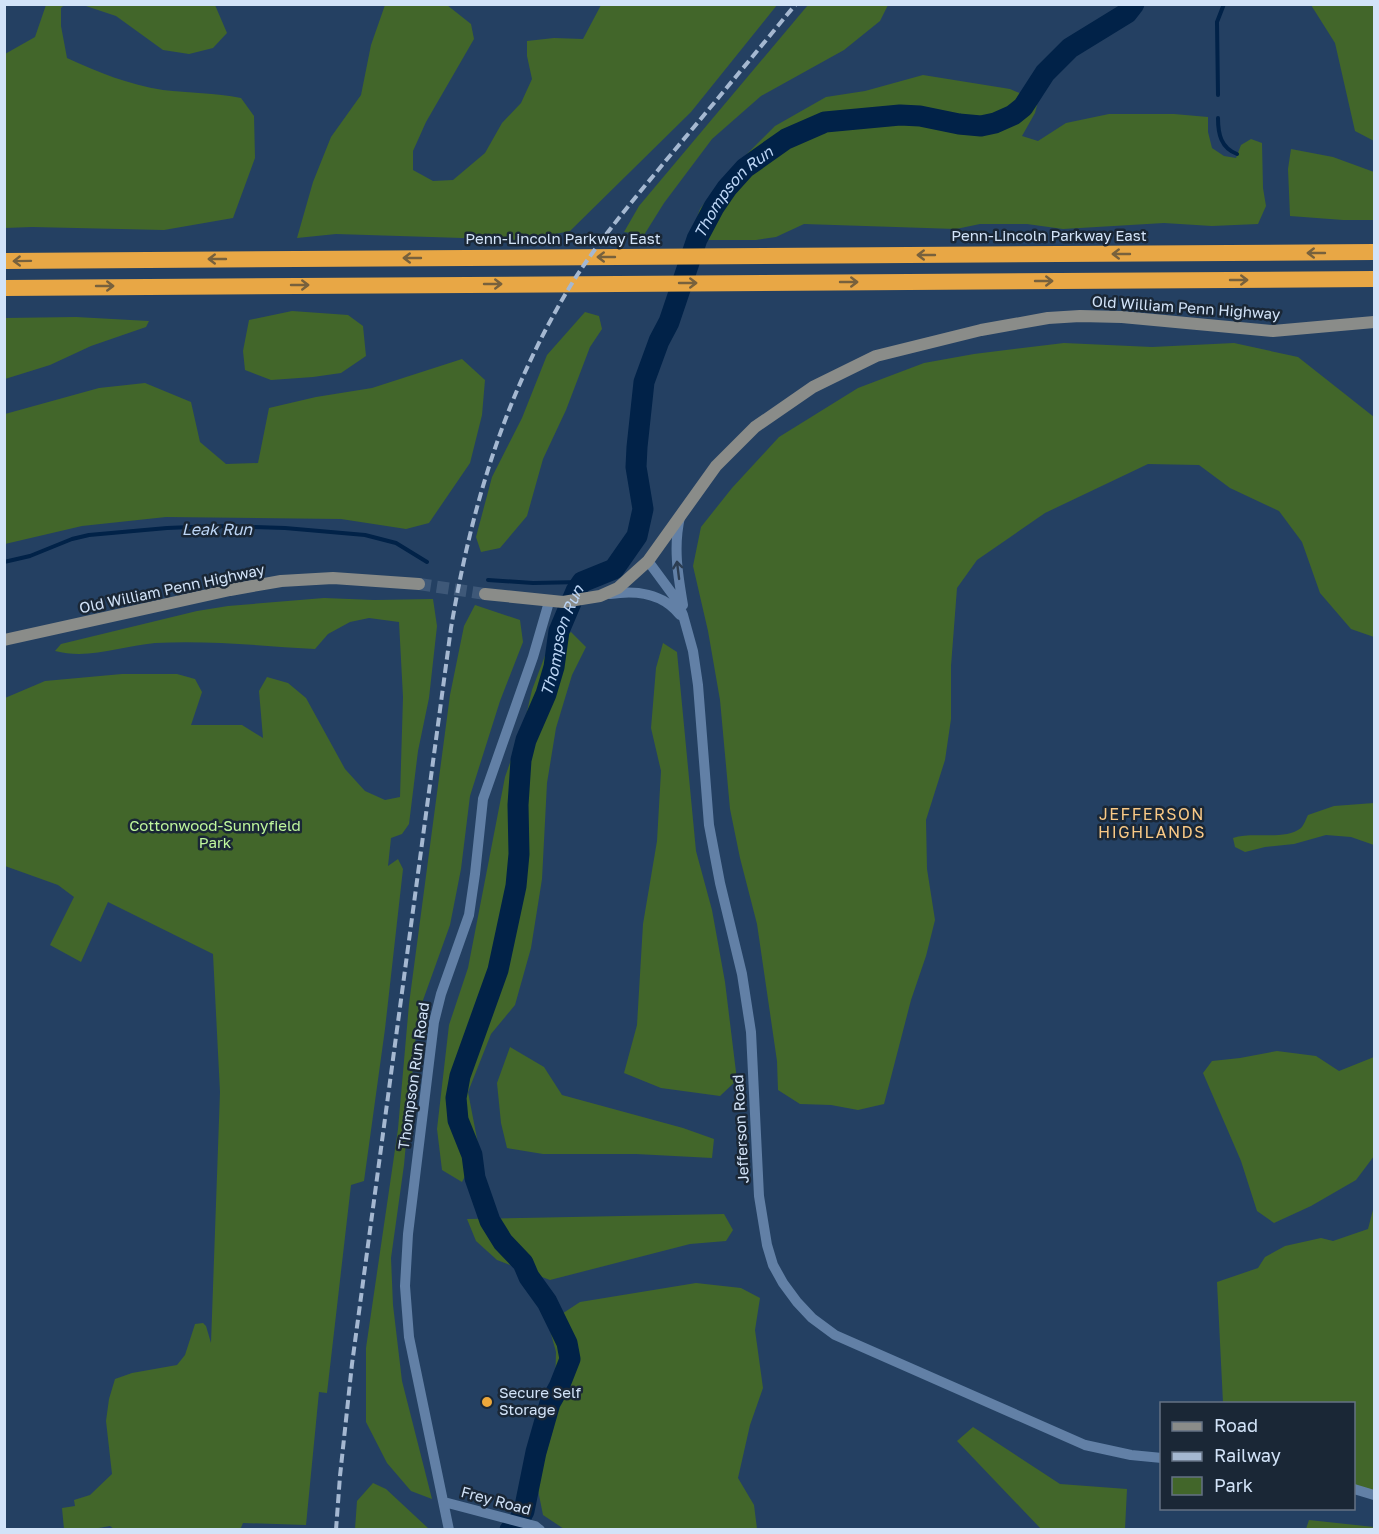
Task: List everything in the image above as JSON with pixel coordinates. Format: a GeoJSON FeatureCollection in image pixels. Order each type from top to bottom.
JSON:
{"type":"FeatureCollection","features":[{"type":"Feature","properties":{"kind":"highway","name":"Penn-Lincoln Parkway East"},"geometry":{"type":"LineString","coordinates":[[4,261],[1374,252]]}},
{"type":"Feature","properties":{"kind":"highway"},"geometry":{"type":"LineString","coordinates":[[4,288],[1374,279]]}},
{"type":"Feature","properties":{"kind":"main road","name":"Old William Penn Highway"},"geometry":{"type":"LineString","coordinates":[[485,594],[563,602],[600,596],[618,588],[648,561],[716,466],[755,427],[813,387],[876,356],[981,330],[1048,318],[1122,317],[1273,331],[1374,322]]}},
{"type":"Feature","properties":{"kind":"main road","name":"Old William Penn Highway"},"geometry":{"type":"LineString","coordinates":[[4,640],[271,583],[333,579],[419,584]]}},
{"type":"Feature","properties":{"kind":"street"},"geometry":{"type":"LineString","coordinates":[[680,518],[676,551],[686,623]]}},
{"type":"Feature","properties":{"kind":"street","name":"Jefferson Road"},"geometry":{"type":"LineString","coordinates":[[648,561],[676,599],[686,623],[693,651],[698,685],[709,825],[720,883],[742,974],[752,1032],[762,1220],[773,1264],[783,1283],[812,1318],[835,1335],[1085,1445],[1131,1455],[1160,1458]]}},
{"type":"Feature","properties":{"kind":"street"},"geometry":{"type":"LineString","coordinates":[[600,596],[632,592],[659,598],[669,604],[686,623]]}},
{"type":"Feature","properties":{"kind":"street","name":"Thompson Run Road"},"geometry":{"type":"LineString","coordinates":[[449,1530],[408,1337],[405,1286],[409,1222],[434,1022],[441,994],[469,915],[483,799],[533,657],[549,602]]}},
{"type":"Feature","properties":{"kind":"street"},"geometry":{"type":"LineString","coordinates":[[1355,1490],[1374,1495]]}},
{"type":"Feature","properties":{"kind":"street","name":"Frey Road"},"geometry":{"type":"LineString","coordinates":[[444,1502],[537,1528]]}},
{"type":"Feature","properties":{"kind":"green space"},"geometry":{"type":"Polygon","coordinates":[[[46,5],[64,5],[61,8],[61,26],[67,58],[114,77],[150,88],[241,98],[254,116],[255,158],[233,218],[164,230],[5,228],[5,54],[35,37],[46,5]]]}},
{"type":"Feature","properties":{"kind":"green space"},"geometry":{"type":"Polygon","coordinates":[[[83,5],[215,5],[227,33],[213,48],[189,54],[163,50],[116,16],[83,5]]]}},
{"type":"Feature","properties":{"kind":"green space"},"geometry":{"type":"Polygon","coordinates":[[[385,5],[447,5],[471,24],[474,39],[426,122],[413,151],[413,170],[433,181],[453,180],[485,153],[502,123],[521,103],[532,79],[527,56],[527,41],[554,38],[583,39],[601,5],[777,5],[691,112],[570,231],[526,240],[336,234],[297,238],[313,182],[331,137],[361,95],[371,45],[385,5]]]}},
{"type":"Feature","properties":{"kind":"green space"},"geometry":{"type":"Polygon","coordinates":[[[808,5],[888,5],[880,21],[844,50],[761,96],[712,139],[664,203],[644,235],[624,232],[639,206],[808,5]]]}},
{"type":"Feature","properties":{"kind":"green space"},"geometry":{"type":"Polygon","coordinates":[[[1311,5],[1374,5],[1374,141],[1355,131],[1335,43],[1311,5]]]}},
{"type":"Feature","properties":{"kind":"green space"},"geometry":{"type":"Polygon","coordinates":[[[923,75],[1010,89],[1038,101],[1035,113],[1022,136],[1038,141],[1066,123],[1109,114],[1174,114],[1208,117],[1208,132],[1212,148],[1224,156],[1236,158],[1241,145],[1251,139],[1262,143],[1263,188],[1266,206],[1258,224],[1212,226],[1164,223],[1063,229],[1027,224],[980,224],[956,229],[804,224],[776,237],[756,240],[689,240],[700,209],[726,175],[775,126],[826,97],[865,91],[923,75]]]}},
{"type":"Feature","properties":{"kind":"green space"},"geometry":{"type":"Polygon","coordinates":[[[1291,149],[1333,157],[1374,172],[1374,220],[1290,216],[1288,169],[1291,149]]]}},
{"type":"Feature","properties":{"kind":"green space"},"geometry":{"type":"Polygon","coordinates":[[[292,311],[348,315],[363,326],[366,356],[341,373],[313,377],[271,380],[245,370],[243,351],[249,320],[292,311]]]}},
{"type":"Feature","properties":{"kind":"green space"},"geometry":{"type":"Polygon","coordinates":[[[585,312],[599,316],[602,329],[590,347],[566,410],[543,459],[527,516],[500,548],[481,552],[476,537],[492,477],[522,418],[547,355],[585,312]]]}},
{"type":"Feature","properties":{"kind":"green space"},"geometry":{"type":"Polygon","coordinates":[[[76,317],[149,321],[146,327],[91,346],[50,365],[5,379],[5,318],[76,317]]]}},
{"type":"Feature","properties":{"kind":"green space"},"geometry":{"type":"Polygon","coordinates":[[[1064,343],[1152,347],[1234,343],[1298,357],[1374,417],[1374,637],[1351,629],[1320,593],[1302,542],[1279,511],[1230,488],[1199,465],[1148,464],[1045,513],[977,560],[957,588],[951,666],[951,719],[945,760],[926,820],[927,869],[935,920],[884,1104],[858,1110],[831,1105],[800,1104],[778,1090],[777,1061],[757,924],[730,809],[720,700],[708,631],[693,566],[701,527],[732,488],[779,437],[858,388],[924,363],[974,354],[1064,343]]]}},
{"type":"Feature","properties":{"kind":"green space"},"geometry":{"type":"Polygon","coordinates":[[[462,359],[485,380],[482,415],[470,463],[429,523],[406,529],[341,519],[166,517],[82,526],[5,544],[5,414],[99,388],[145,383],[191,402],[200,442],[226,464],[258,463],[269,408],[316,397],[372,388],[462,359]]]}},
{"type":"Feature","properties":{"kind":"green space","name":"Cottonwood-Sunnyfield Park"},"geometry":{"type":"Polygon","coordinates":[[[324,598],[433,599],[437,626],[429,698],[418,751],[409,824],[402,834],[391,838],[388,866],[398,859],[403,869],[385,1029],[364,1181],[351,1185],[327,1393],[319,1392],[306,1525],[243,1523],[240,1530],[115,1530],[110,1526],[93,1529],[64,1529],[62,1508],[75,1506],[74,1500],[90,1495],[112,1474],[106,1421],[115,1379],[132,1373],[177,1365],[185,1355],[195,1324],[203,1323],[206,1326],[211,1343],[220,1092],[213,954],[108,902],[81,962],[50,945],[74,897],[58,885],[5,866],[5,698],[45,681],[122,674],[177,674],[195,679],[202,692],[191,725],[242,725],[263,738],[259,691],[267,677],[288,683],[306,698],[345,769],[365,791],[385,800],[400,797],[403,697],[399,622],[369,618],[350,622],[328,634],[315,649],[175,642],[80,654],[55,651],[61,644],[197,611],[228,606],[324,598]]]}},
{"type":"Feature","properties":{"kind":"green space"},"geometry":{"type":"Polygon","coordinates":[[[475,605],[520,620],[523,642],[500,701],[470,796],[461,869],[450,925],[422,1003],[416,1034],[404,1165],[391,1258],[393,1305],[402,1381],[432,1499],[411,1491],[387,1463],[366,1422],[366,1348],[398,1129],[409,1004],[450,695],[464,626],[475,605]]]}},
{"type":"Feature","properties":{"kind":"green space"},"geometry":{"type":"Polygon","coordinates":[[[571,632],[586,647],[572,675],[556,728],[547,783],[542,879],[531,948],[515,1005],[491,1034],[468,1092],[479,1149],[462,1182],[442,1170],[437,1129],[449,1025],[468,968],[505,777],[525,720],[532,690],[546,653],[571,632]]]}},
{"type":"Feature","properties":{"kind":"green space"},"geometry":{"type":"Polygon","coordinates":[[[663,643],[677,652],[696,851],[712,910],[725,982],[737,1080],[720,1096],[661,1088],[624,1073],[637,1025],[643,924],[657,841],[661,771],[651,728],[656,668],[663,643]]]}},
{"type":"Feature","properties":{"kind":"green space"},"geometry":{"type":"Polygon","coordinates":[[[1374,803],[1374,845],[1351,837],[1326,835],[1294,844],[1245,852],[1235,847],[1233,838],[1294,832],[1302,827],[1308,815],[1334,806],[1374,803]]]}},
{"type":"Feature","properties":{"kind":"green space"},"geometry":{"type":"Polygon","coordinates":[[[510,1047],[544,1067],[562,1095],[683,1128],[714,1139],[712,1158],[636,1154],[543,1154],[507,1148],[501,1123],[497,1083],[510,1047]]]}},
{"type":"Feature","properties":{"kind":"green space"},"geometry":{"type":"Polygon","coordinates":[[[1277,1051],[1316,1056],[1339,1071],[1374,1057],[1374,1156],[1356,1180],[1311,1206],[1274,1223],[1257,1211],[1241,1161],[1203,1073],[1212,1061],[1277,1051]]]}},
{"type":"Feature","properties":{"kind":"green space"},"geometry":{"type":"Polygon","coordinates":[[[1374,1206],[1374,1495],[1355,1489],[1355,1402],[1223,1402],[1217,1282],[1258,1268],[1265,1257],[1285,1246],[1321,1238],[1333,1241],[1368,1229],[1374,1206]]]}},
{"type":"Feature","properties":{"kind":"green space"},"geometry":{"type":"Polygon","coordinates":[[[724,1214],[733,1230],[726,1241],[690,1244],[550,1280],[497,1260],[476,1241],[467,1219],[724,1214]]]}},
{"type":"Feature","properties":{"kind":"green space"},"geometry":{"type":"Polygon","coordinates":[[[696,1283],[741,1288],[760,1298],[755,1330],[763,1388],[750,1425],[738,1478],[754,1505],[757,1529],[564,1529],[543,1515],[537,1485],[554,1426],[556,1352],[548,1323],[580,1302],[696,1283]]]}},
{"type":"Feature","properties":{"kind":"green space"},"geometry":{"type":"Polygon","coordinates":[[[973,1427],[1060,1484],[1127,1489],[1125,1529],[1041,1529],[957,1441],[973,1427]]]}},
{"type":"Feature","properties":{"kind":"green space"},"geometry":{"type":"Polygon","coordinates":[[[373,1483],[386,1489],[429,1529],[355,1529],[357,1501],[373,1483]]]}},
{"type":"Feature","properties":{"kind":"green space"},"geometry":{"type":"Polygon","coordinates":[[[1309,1520],[1374,1527],[1374,1529],[1306,1529],[1309,1520]]]}},
{"type":"Feature","properties":{"kind":"waterway","name":"Thompson Run"},"geometry":{"type":"LineString","coordinates":[[510,1530],[516,1526],[524,1511],[536,1452],[550,1403],[570,1359],[567,1343],[547,1302],[529,1277],[523,1263],[503,1242],[490,1221],[475,1178],[472,1155],[458,1120],[456,1098],[460,1076],[498,970],[516,886],[521,760],[526,740],[546,694],[554,667],[559,631],[576,591],[582,582],[614,569],[637,536],[643,509],[636,467],[644,382],[659,341],[669,322],[697,239],[727,188],[745,168],[786,139],[825,122],[900,115],[981,126],[995,123],[1013,115],[1023,107],[1045,73],[1070,48],[1127,13],[1134,4]]}},
{"type":"Feature","properties":{"kind":"waterway"},"geometry":{"type":"LineString","coordinates":[[1218,95],[1217,22],[1224,4]]}},
{"type":"Feature","properties":{"kind":"waterway"},"geometry":{"type":"LineString","coordinates":[[1218,118],[1224,144],[1237,154]]}},
{"type":"Feature","properties":{"kind":"waterway","name":"Leak Run"},"geometry":{"type":"LineString","coordinates":[[4,562],[30,556],[72,539],[89,535],[215,526],[285,528],[365,535],[396,543],[427,562]]}},
{"type":"Feature","properties":{"kind":"waterway","name":"Leak Run"},"geometry":{"type":"LineString","coordinates":[[488,580],[533,583],[582,582]]}},
{"type":"Feature","properties":{"kind":"tunnel"},"geometry":{"type":"LineString","coordinates":[[419,584],[485,594]]}},
{"type":"Feature","properties":{"kind":"railway"},"geometry":{"type":"LineString","coordinates":[[336,1530],[352,1364],[451,628],[479,500],[506,418],[522,379],[573,281],[626,209],[796,4]]}},
{"type":"Feature","properties":{"kind":"place","name":"Secure Self Storage"},"geometry":{"type":"Point","coordinates":[487,1402]}},
{"type":"Feature","properties":{"kind":"district","name":"JEFFERSON HIGHLANDS"},"geometry":{"type":"Point","coordinates":[1152,823]}}]}
